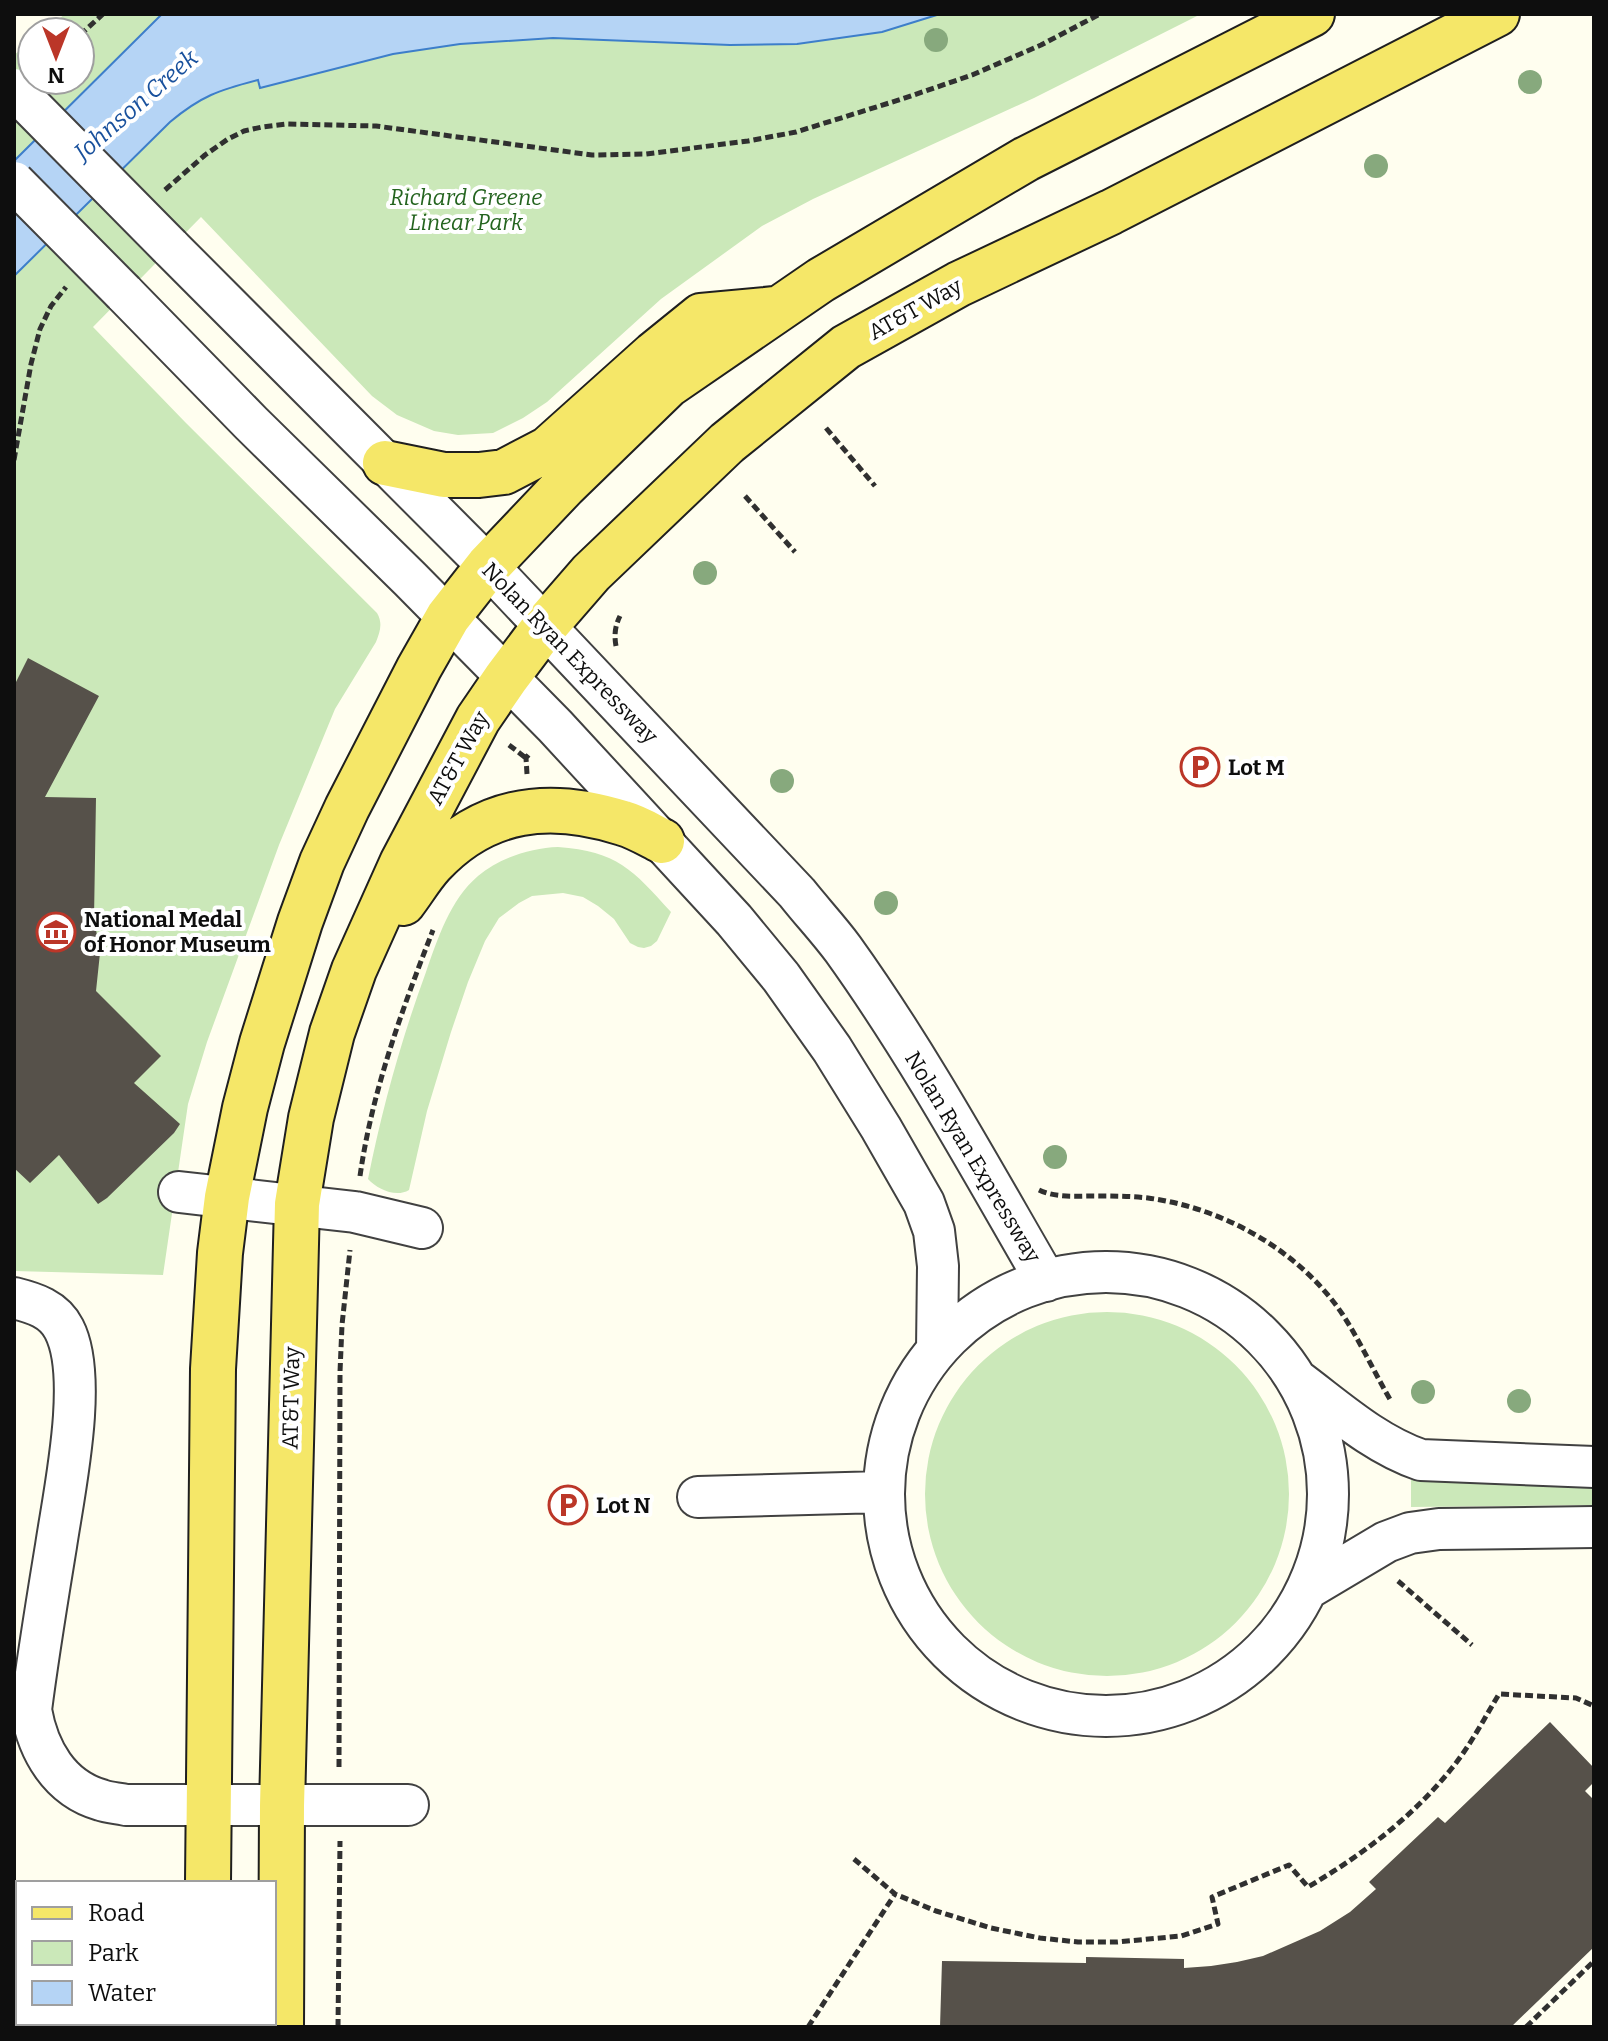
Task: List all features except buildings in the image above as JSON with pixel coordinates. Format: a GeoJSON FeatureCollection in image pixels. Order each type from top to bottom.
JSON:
{"type":"FeatureCollection","features":[{"type":"Feature","properties":{"kind":"main road"},"geometry":{"type":"LineString","coordinates":[[208,1881],[213,1369],[220,1253],[227,1197],[262,1043],[322,862],[397,710],[448,617],[488,566],[564,486],[668,385],[821,280],[1026,159],[1312,14]]}},
{"type":"Feature","properties":{"kind":"main road","name":"AT&T Way"},"geometry":{"type":"LineString","coordinates":[[281,2027],[282,1806],[297,1204],[320,1076],[354,970],[402,863],[478,719],[545,626],[591,573],[727,443],[846,347],[959,284],[1111,212],[1497,14]]}},
{"type":"Feature","properties":{"kind":"main road"},"geometry":{"type":"LineString","coordinates":[[385,463],[444,475],[504,472],[548,449],[701,316],[777,309]]}},
{"type":"Feature","properties":{"kind":"main road"},"geometry":{"type":"LineString","coordinates":[[354,970],[431,865],[464,836],[490,820],[532,811],[571,812],[625,823],[662,841]]}},
{"type":"Feature","properties":{"kind":"street","name":"Nolan Ryan Expressway"},"geometry":{"type":"LineString","coordinates":[[14,89],[488,566],[797,893],[841,947],[928,1077],[1046,1281]]}},
{"type":"Feature","properties":{"kind":"street"},"geometry":{"type":"LineString","coordinates":[[14,182],[555,726],[734,920],[781,977],[832,1049],[924,1203],[934,1231],[938,1266],[937,1350]]}},
{"type":"Feature","properties":{"kind":"street"},"geometry":{"type":"LineString","coordinates":[[179,1192],[355,1212],[422,1228]]}},
{"type":"Feature","properties":{"kind":"street"},"geometry":{"type":"LineString","coordinates":[[1117,1273],[1153,1277],[1187,1287],[1219,1303],[1248,1323],[1274,1349],[1297,1380],[1323,1444],[1328,1480],[1328,1517],[1321,1554],[1307,1589],[1288,1622],[1263,1651],[1233,1676],[1200,1695],[1164,1708],[1126,1715],[1087,1715],[1049,1708],[1013,1695],[979,1677],[951,1654],[927,1627],[908,1596],[894,1563],[886,1528],[883,1492],[892,1431],[903,1401],[937,1350],[961,1327],[987,1307],[1016,1291],[1046,1281],[1081,1274],[1117,1273]]}},
{"type":"Feature","properties":{"kind":"street"},"geometry":{"type":"LineString","coordinates":[[14,1298],[37,1304],[55,1315],[65,1329],[74,1380],[68,1467],[31,1710],[35,1733],[45,1756],[58,1773],[82,1792],[100,1800],[126,1805],[408,1805]]}},
{"type":"Feature","properties":{"kind":"street"},"geometry":{"type":"LineString","coordinates":[[1297,1380],[1371,1436],[1394,1450],[1421,1460],[1594,1467]]}},
{"type":"Feature","properties":{"kind":"street"},"geometry":{"type":"LineString","coordinates":[[698,1497],[883,1492]]}},
{"type":"Feature","properties":{"kind":"street"},"geometry":{"type":"LineString","coordinates":[[1307,1589],[1386,1542],[1410,1533],[1439,1529],[1594,1527]]}},
{"type":"Feature","properties":{"kind":"path"},"geometry":{"type":"LineString","coordinates":[[160,195],[228,139],[253,129],[287,124],[376,126],[592,155],[646,154],[796,132],[972,75],[1041,45],[1100,14]]}},
{"type":"Feature","properties":{"kind":"path"},"geometry":{"type":"LineString","coordinates":[[14,460],[40,329],[51,306],[67,286]]}},
{"type":"Feature","properties":{"kind":"path"},"geometry":{"type":"LineString","coordinates":[[826,428],[875,486]]}},
{"type":"Feature","properties":{"kind":"path"},"geometry":{"type":"LineString","coordinates":[[745,496],[795,552]]}},
{"type":"Feature","properties":{"kind":"path"},"geometry":{"type":"LineString","coordinates":[[512,748],[526,758]]}},
{"type":"Feature","properties":{"kind":"path"},"geometry":{"type":"LineString","coordinates":[[361,1171],[369,1125],[390,1049],[437,919]]}},
{"type":"Feature","properties":{"kind":"path"},"geometry":{"type":"LineString","coordinates":[[1033,1186],[1049,1194],[1139,1197],[1186,1205],[1219,1216],[1256,1236],[1288,1257],[1317,1283],[1341,1312],[1365,1350],[1394,1407]]}},
{"type":"Feature","properties":{"kind":"path"},"geometry":{"type":"LineString","coordinates":[[339,1759],[340,1372],[349,1259]]}},
{"type":"Feature","properties":{"kind":"path"},"geometry":{"type":"LineString","coordinates":[[1398,1581],[1472,1645]]}},
{"type":"Feature","properties":{"kind":"path"},"geometry":{"type":"LineString","coordinates":[[854,1859],[895,1894],[991,1928],[1078,1942],[1181,1936],[1218,1924],[1212,1897],[1289,1865],[1308,1887],[1370,1846],[1415,1808],[1453,1767],[1499,1694],[1576,1698],[1594,1706]]}},
{"type":"Feature","properties":{"kind":"path"},"geometry":{"type":"LineString","coordinates":[[338,2027],[340,1850]]}},
{"type":"Feature","properties":{"kind":"path"},"geometry":{"type":"LineString","coordinates":[[808,2027],[895,1894]]}},
{"type":"Feature","properties":{"kind":"path"},"geometry":{"type":"LineString","coordinates":[[1526,2027],[1594,1961]]}},
{"type":"Feature","properties":{"kind":"green space","name":"Richard Greene Linear Park"},"geometry":{"type":"Polygon","coordinates":[[[1201,14],[1034,98],[813,199],[762,226],[661,299],[547,402],[493,433],[458,435],[434,431],[397,415],[372,396],[201,217],[93,327],[377,613],[380,624],[376,642],[335,709],[279,845],[207,1042],[188,1104],[163,1275],[14,1271],[14,55],[16,53],[16,96],[96,96],[96,16],[63,16],[1201,14]]]}},
{"type":"Feature","properties":{"kind":"green space"},"geometry":{"type":"Polygon","coordinates":[[[558,847],[610,858],[646,885],[671,912],[657,941],[644,948],[630,943],[614,919],[598,906],[583,897],[563,893],[532,896],[499,918],[485,941],[451,1032],[427,1111],[409,1190],[393,1193],[376,1186],[368,1179],[379,1127],[408,1023],[446,920],[468,886],[486,870],[516,855],[558,847]]]}},
{"type":"Feature","properties":{"kind":"green space"},"geometry":{"type":"Polygon","coordinates":[[[1089,1312],[1125,1312],[1160,1319],[1193,1333],[1223,1353],[1248,1378],[1276,1424],[1286,1458],[1289,1494],[1286,1530],[1276,1564],[1248,1610],[1223,1635],[1193,1655],[1160,1669],[1125,1676],[1089,1676],[1054,1669],[1021,1655],[991,1635],[966,1610],[946,1580],[932,1547],[925,1512],[925,1476],[932,1441],[946,1408],[966,1378],[991,1353],[1021,1333],[1054,1319],[1089,1312]]]}},
{"type":"Feature","properties":{"kind":"green space"},"geometry":{"type":"Polygon","coordinates":[[[1411,1480],[1594,1488],[1594,1505],[1411,1507],[1411,1480]]]}},
{"type":"Feature","properties":{"kind":"water","name":"Johnson Creek"},"geometry":{"type":"Polygon","coordinates":[[[162,14],[940,14],[882,32],[797,44],[730,45],[553,38],[460,44],[393,54],[260,88],[258,80],[201,100],[170,122],[14,276],[14,161],[79,96],[96,96],[96,80],[162,14]]]}},
{"type":"Feature","properties":{"kind":"place","name":"Lot M"},"geometry":{"type":"Point","coordinates":[1200,767]}},
{"type":"Feature","properties":{"kind":"place","name":"National Medal of Honor Museum"},"geometry":{"type":"Point","coordinates":[56,932]}},
{"type":"Feature","properties":{"kind":"place","name":"Lot N"},"geometry":{"type":"Point","coordinates":[568,1505]}}]}
